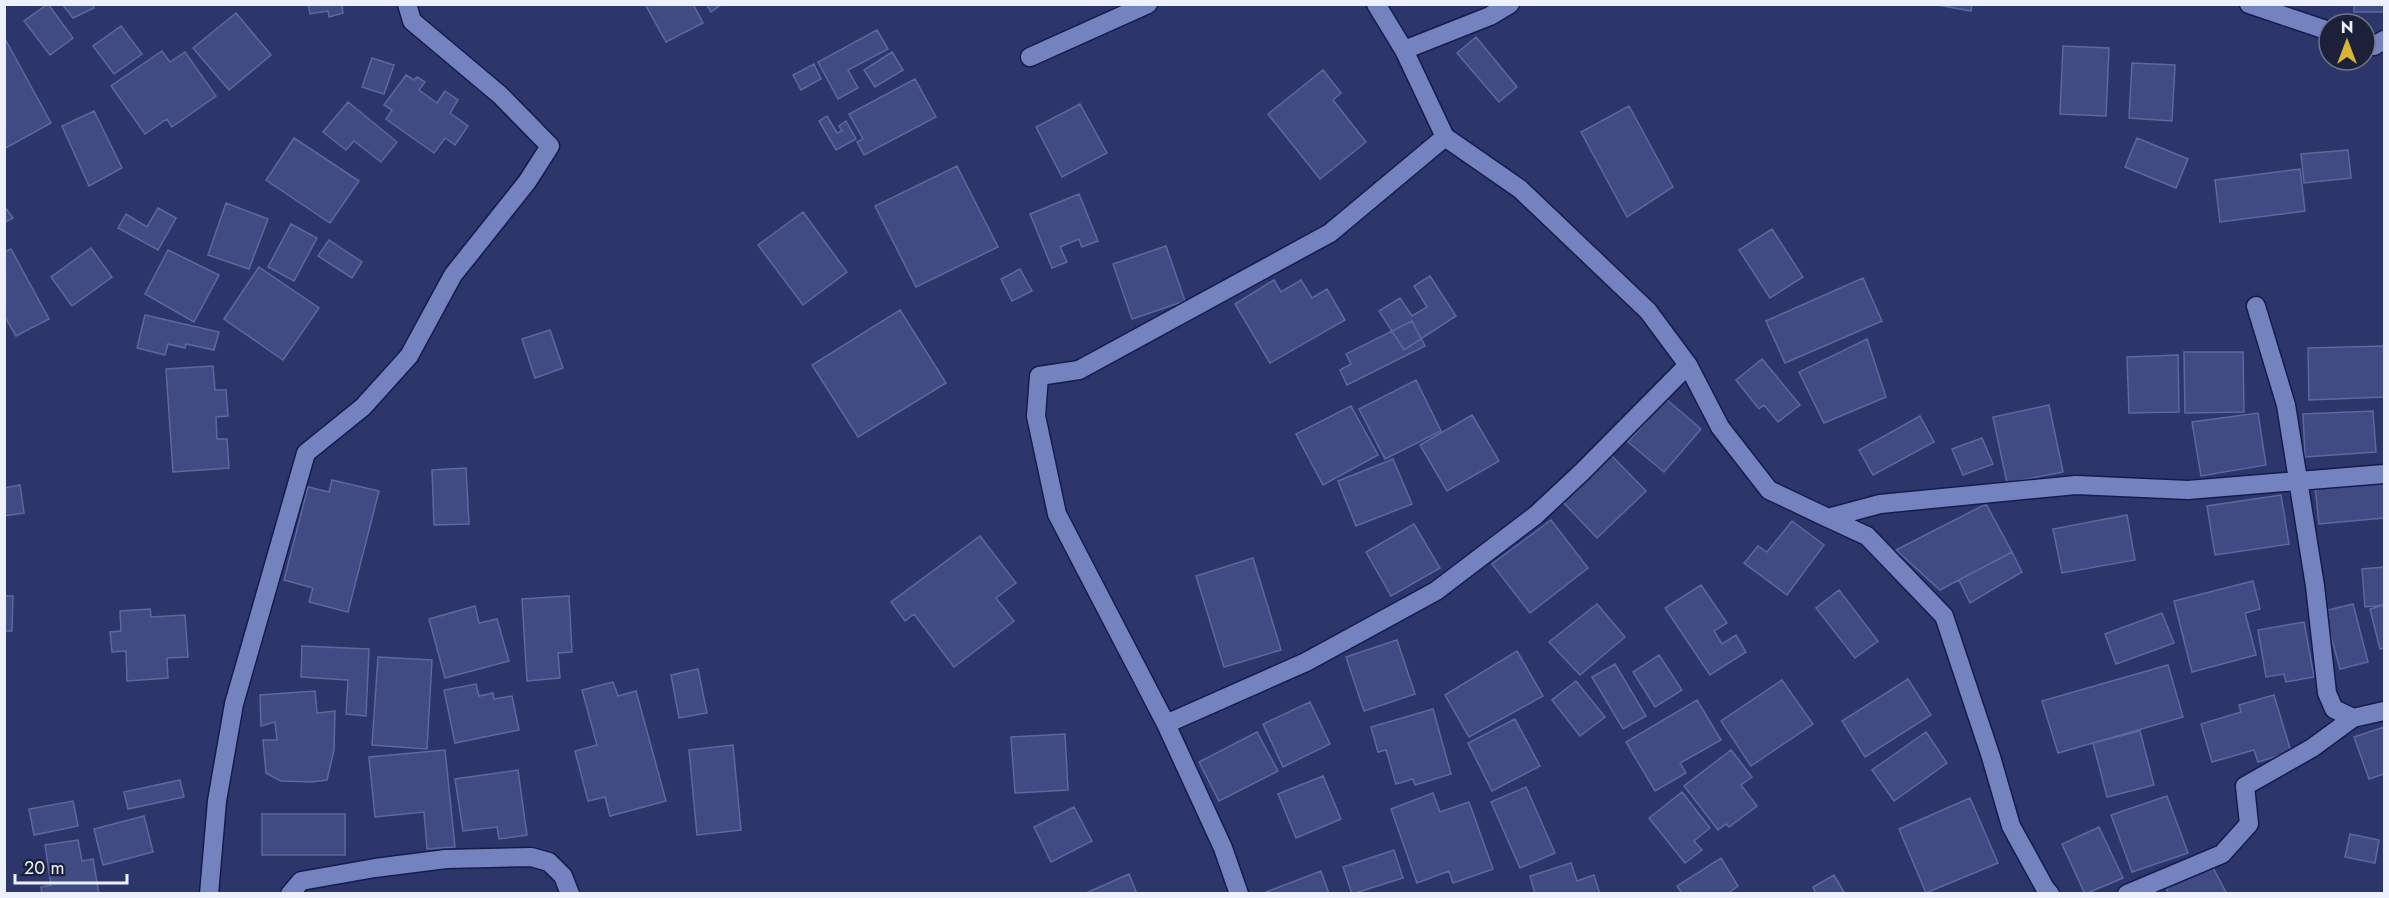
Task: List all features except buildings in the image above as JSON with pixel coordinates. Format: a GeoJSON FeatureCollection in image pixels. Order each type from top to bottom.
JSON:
{"type":"FeatureCollection","features":[{"type":"Feature","properties":{"kind":"street"},"geometry":{"type":"LineString","coordinates":[[208,894],[218,801],[234,704],[306,453],[363,407],[409,356],[453,275],[527,182],[549,146],[500,95],[412,21],[407,4]]}},
{"type":"Feature","properties":{"kind":"street"},"geometry":{"type":"LineString","coordinates":[[1030,57],[1148,4]]}},
{"type":"Feature","properties":{"kind":"street"},"geometry":{"type":"LineString","coordinates":[[1376,4],[1404,51],[1445,137],[1520,189],[1647,311],[1688,365],[1719,428],[1769,490],[1867,536],[1944,616],[1991,757],[2011,826],[2050,894]]}},
{"type":"Feature","properties":{"kind":"street"},"geometry":{"type":"LineString","coordinates":[[1404,51],[1490,16],[1510,4]]}},
{"type":"Feature","properties":{"kind":"street"},"geometry":{"type":"LineString","coordinates":[[2249,4],[2317,27]]}},
{"type":"Feature","properties":{"kind":"street"},"geometry":{"type":"LineString","coordinates":[[1239,894],[1223,848],[1166,724],[1057,514],[1036,416],[1039,376],[1079,370],[1330,233],[1445,137]]}},
{"type":"Feature","properties":{"kind":"street"},"geometry":{"type":"LineString","coordinates":[[2256,306],[2286,405],[2300,482],[2315,586],[2326,693],[2334,709],[2353,718]]}},
{"type":"Feature","properties":{"kind":"street"},"geometry":{"type":"LineString","coordinates":[[1166,724],[1306,662],[1436,591],[1536,515],[1688,365]]}},
{"type":"Feature","properties":{"kind":"street"},"geometry":{"type":"LineString","coordinates":[[1827,518],[1880,504],[2076,485],[2187,490],[2385,474]]}},
{"type":"Feature","properties":{"kind":"street"},"geometry":{"type":"LineString","coordinates":[[2127,894],[2222,854],[2249,824],[2245,786],[2312,748],[2353,718],[2385,711]]}},
{"type":"Feature","properties":{"kind":"street"},"geometry":{"type":"LineString","coordinates":[[290,894],[301,881],[375,868],[446,859],[531,857],[549,862],[562,876],[570,894]]}}]}
